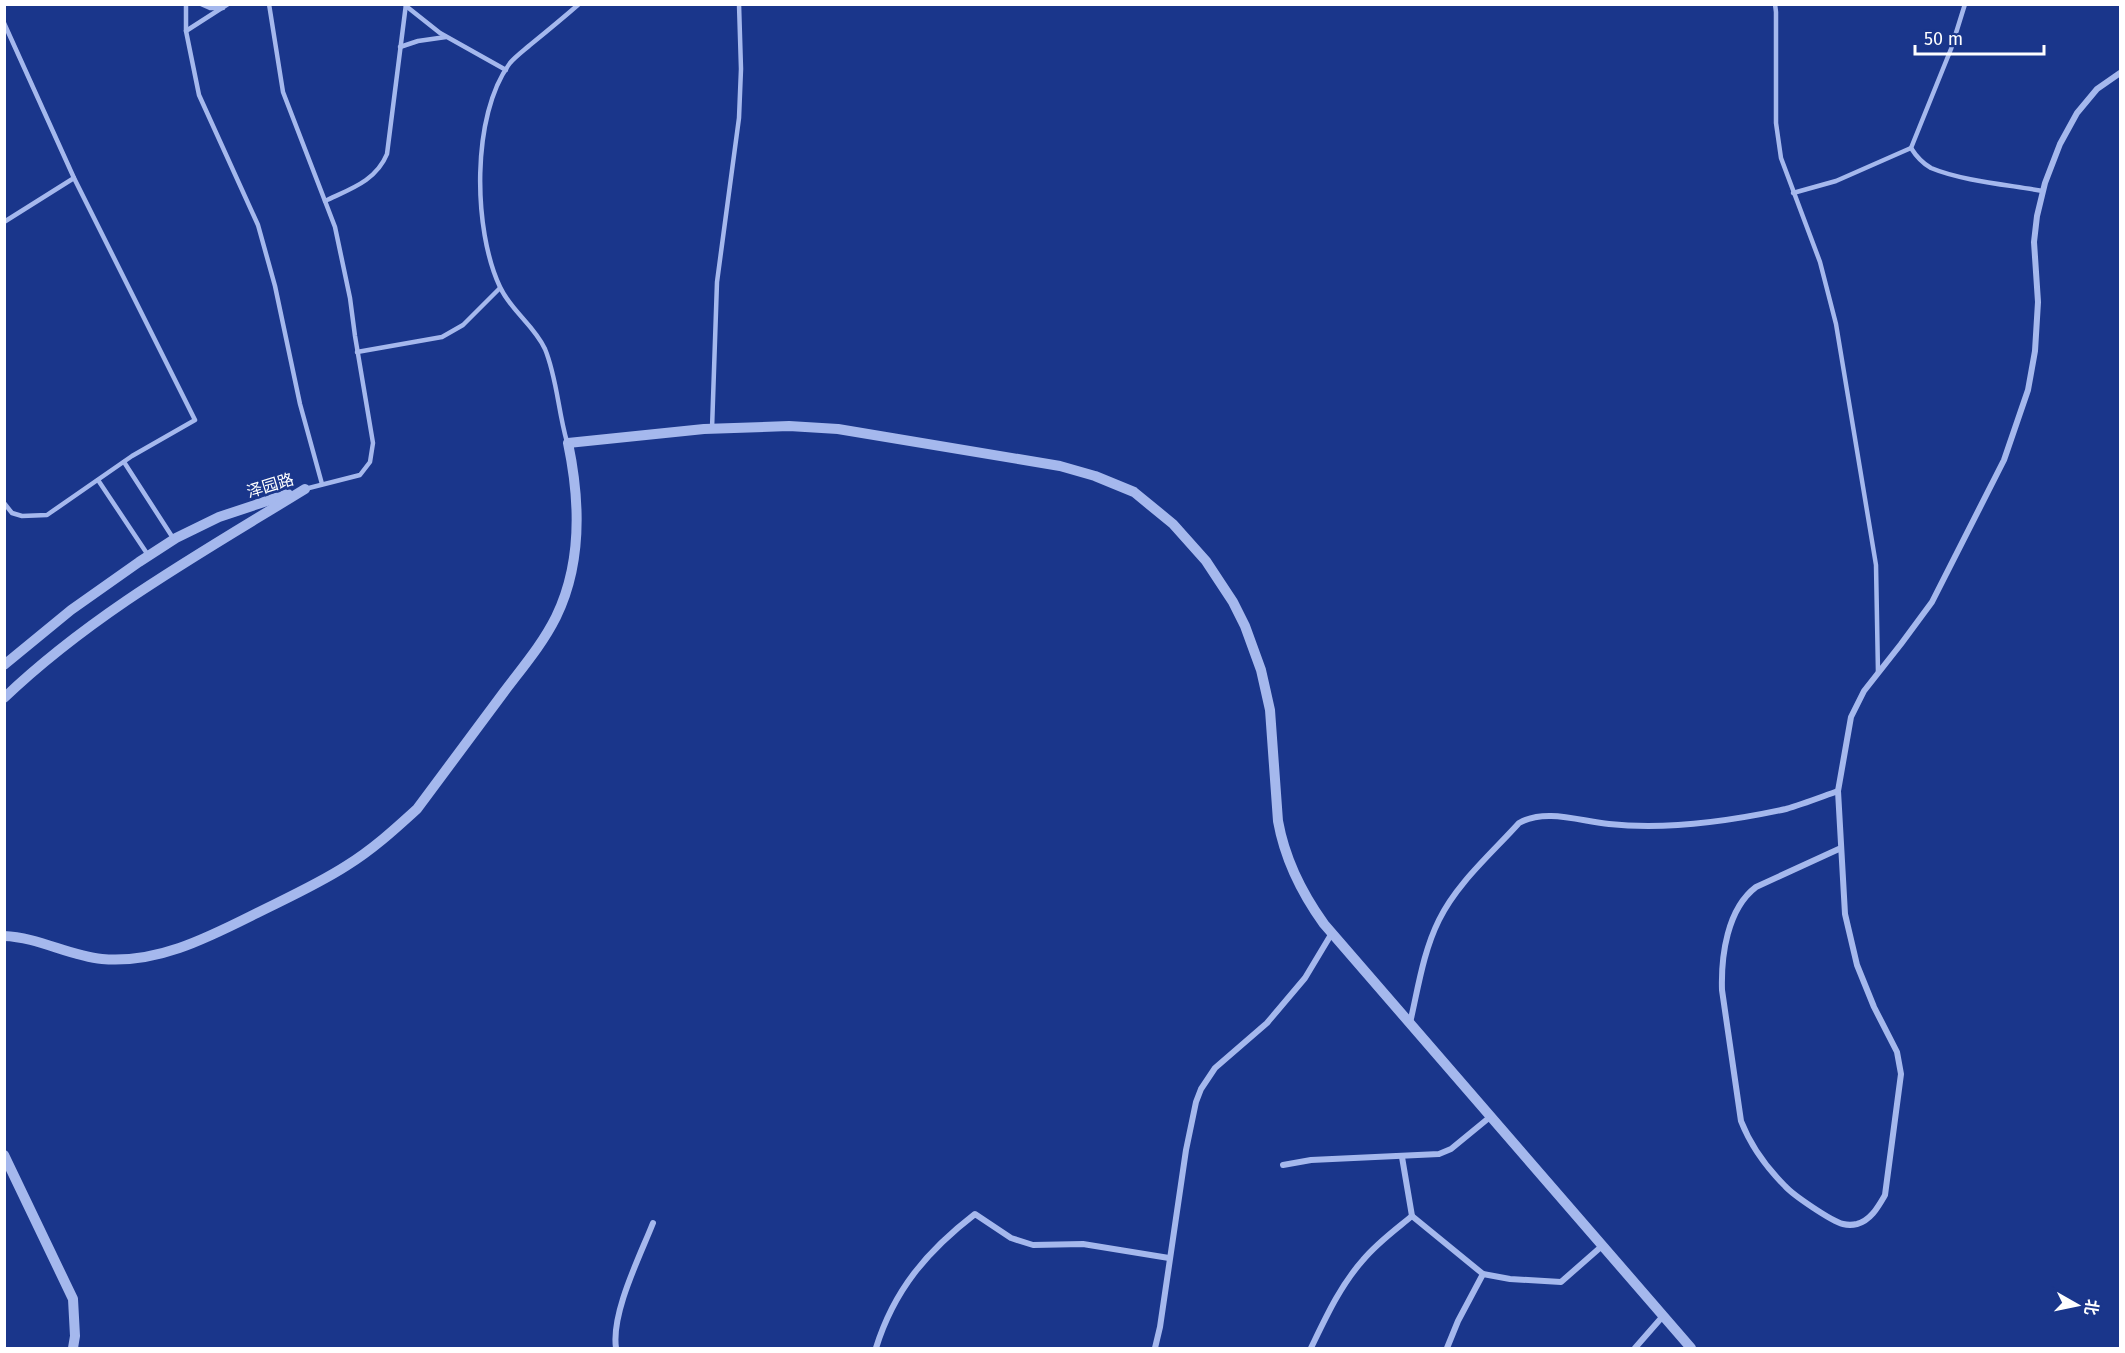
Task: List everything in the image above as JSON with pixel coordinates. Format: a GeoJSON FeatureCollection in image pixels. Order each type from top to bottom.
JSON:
{"type":"FeatureCollection","features":[{"type":"Feature","properties":{"kind":"street"},"geometry":{"type":"LineString","coordinates":[[1841,848],[1749,892],[1736,912],[1726,942],[1722,990],[1741,1121],[1744,1128],[1756,1149],[1786,1187],[1832,1219],[1851,1225],[1866,1220],[1877,1209],[1885,1195],[1901,1074],[1897,1052],[1864,986],[1850,940],[1844,897],[1838,791],[1851,717],[1864,691],[1932,602],[2004,460],[2028,390],[2035,351],[2038,302],[2034,242],[2043,190],[2052,164],[2077,112],[2097,89],[2121,73]]}},
{"type":"Feature","properties":{"kind":"street"},"geometry":{"type":"LineString","coordinates":[[4,936],[25,938],[102,958],[132,958],[163,953],[218,933],[321,881],[394,831],[417,809],[537,648],[556,617],[571,569],[576,526],[576,493],[568,443],[711,429],[789,426],[838,429],[1060,466],[1095,476],[1134,492],[1179,530],[1206,561],[1229,595],[1245,626],[1261,670],[1270,710],[1281,838],[1298,884],[1310,904],[1332,933],[1691,1348]]}},
{"type":"Feature","properties":{"kind":"street","name":"泽园路"},"geometry":{"type":"LineString","coordinates":[[4,665],[71,610],[174,540],[219,517],[305,489]]}},
{"type":"Feature","properties":{"kind":"street","name":"泽园路"},"geometry":{"type":"LineString","coordinates":[[4,698],[56,653],[116,607],[189,558],[305,489]]}},
{"type":"Feature","properties":{"kind":"street"},"geometry":{"type":"LineString","coordinates":[[1410,1023],[1426,954],[1440,918],[1455,894],[1524,820],[1544,816],[1617,825],[1701,822],[1787,808],[1838,791]]}},
{"type":"Feature","properties":{"kind":"street"},"geometry":{"type":"LineString","coordinates":[[1155,1348],[1186,1150],[1201,1089],[1215,1068],[1267,1023],[1305,978],[1332,933]]}},
{"type":"Feature","properties":{"kind":"street"},"geometry":{"type":"LineString","coordinates":[[1283,1165],[1311,1160],[1430,1156],[1451,1149],[1490,1117]]}},
{"type":"Feature","properties":{"kind":"street"},"geometry":{"type":"LineString","coordinates":[[4,1155],[73,1299],[75,1336],[73,1348]]}},
{"type":"Feature","properties":{"kind":"street"},"geometry":{"type":"LineString","coordinates":[[1402,1157],[1412,1216],[1483,1274],[1510,1279],[1561,1282],[1602,1246]]}},
{"type":"Feature","properties":{"kind":"street"},"geometry":{"type":"LineString","coordinates":[[876,1348],[882,1328],[896,1299],[912,1275],[938,1245],[975,1214],[1011,1238],[1033,1245],[1083,1244],[1169,1258]]}},
{"type":"Feature","properties":{"kind":"street"},"geometry":{"type":"LineString","coordinates":[[1311,1348],[1334,1302],[1363,1259],[1412,1216]]}},
{"type":"Feature","properties":{"kind":"street"},"geometry":{"type":"LineString","coordinates":[[616,1348],[615,1337],[623,1300],[653,1223]]}},
{"type":"Feature","properties":{"kind":"street"},"geometry":{"type":"LineString","coordinates":[[1447,1348],[1458,1321],[1483,1274]]}},
{"type":"Feature","properties":{"kind":"street"},"geometry":{"type":"LineString","coordinates":[[1635,1348],[1663,1316]]}},
{"type":"Feature","properties":{"kind":"lane"},"geometry":{"type":"LineString","coordinates":[[186,4],[186,31],[199,95],[258,225],[275,286],[300,404],[322,484]]}},
{"type":"Feature","properties":{"kind":"lane"},"geometry":{"type":"LineString","coordinates":[[201,4],[210,8],[223,8]]}},
{"type":"Feature","properties":{"kind":"lane"},"geometry":{"type":"LineString","coordinates":[[186,31],[228,4]]}},
{"type":"Feature","properties":{"kind":"lane"},"geometry":{"type":"LineString","coordinates":[[269,4],[283,92],[338,237],[374,443],[370,462],[360,475],[305,489]]}},
{"type":"Feature","properties":{"kind":"lane"},"geometry":{"type":"LineString","coordinates":[[568,443],[560,418],[552,372],[545,349],[530,324],[510,303],[500,288],[485,235],[480,170],[489,107],[494,91],[506,70],[511,62],[579,4]]}},
{"type":"Feature","properties":{"kind":"lane"},"geometry":{"type":"LineString","coordinates":[[711,429],[717,282],[736,154],[739,118],[741,69],[739,4]]}},
{"type":"Feature","properties":{"kind":"lane"},"geometry":{"type":"LineString","coordinates":[[1775,4],[1776,123],[1781,158],[1820,262],[1836,324],[1876,565],[1878,673]]}},
{"type":"Feature","properties":{"kind":"lane"},"geometry":{"type":"LineString","coordinates":[[1793,193],[1836,181],[1911,148],[1951,49],[1965,4]]}},
{"type":"Feature","properties":{"kind":"lane"},"geometry":{"type":"LineString","coordinates":[[325,201],[366,181],[384,162],[387,154],[406,5]]}},
{"type":"Feature","properties":{"kind":"lane"},"geometry":{"type":"LineString","coordinates":[[406,5],[446,37],[506,70]]}},
{"type":"Feature","properties":{"kind":"lane"},"geometry":{"type":"LineString","coordinates":[[4,23],[74,178],[195,420],[124,462],[47,515],[22,516],[12,513],[4,503]]}},
{"type":"Feature","properties":{"kind":"lane"},"geometry":{"type":"LineString","coordinates":[[400,47],[417,41],[446,37]]}},
{"type":"Feature","properties":{"kind":"lane"},"geometry":{"type":"LineString","coordinates":[[1911,148],[1916,156],[1931,167],[1957,176],[2043,190]]}},
{"type":"Feature","properties":{"kind":"lane"},"geometry":{"type":"LineString","coordinates":[[4,222],[74,178]]}},
{"type":"Feature","properties":{"kind":"lane"},"geometry":{"type":"LineString","coordinates":[[357,352],[442,337],[463,325],[500,288]]}},
{"type":"Feature","properties":{"kind":"lane"},"geometry":{"type":"LineString","coordinates":[[124,462],[174,540]]}},
{"type":"Feature","properties":{"kind":"lane"},"geometry":{"type":"LineString","coordinates":[[98,480],[148,556]]}}]}
